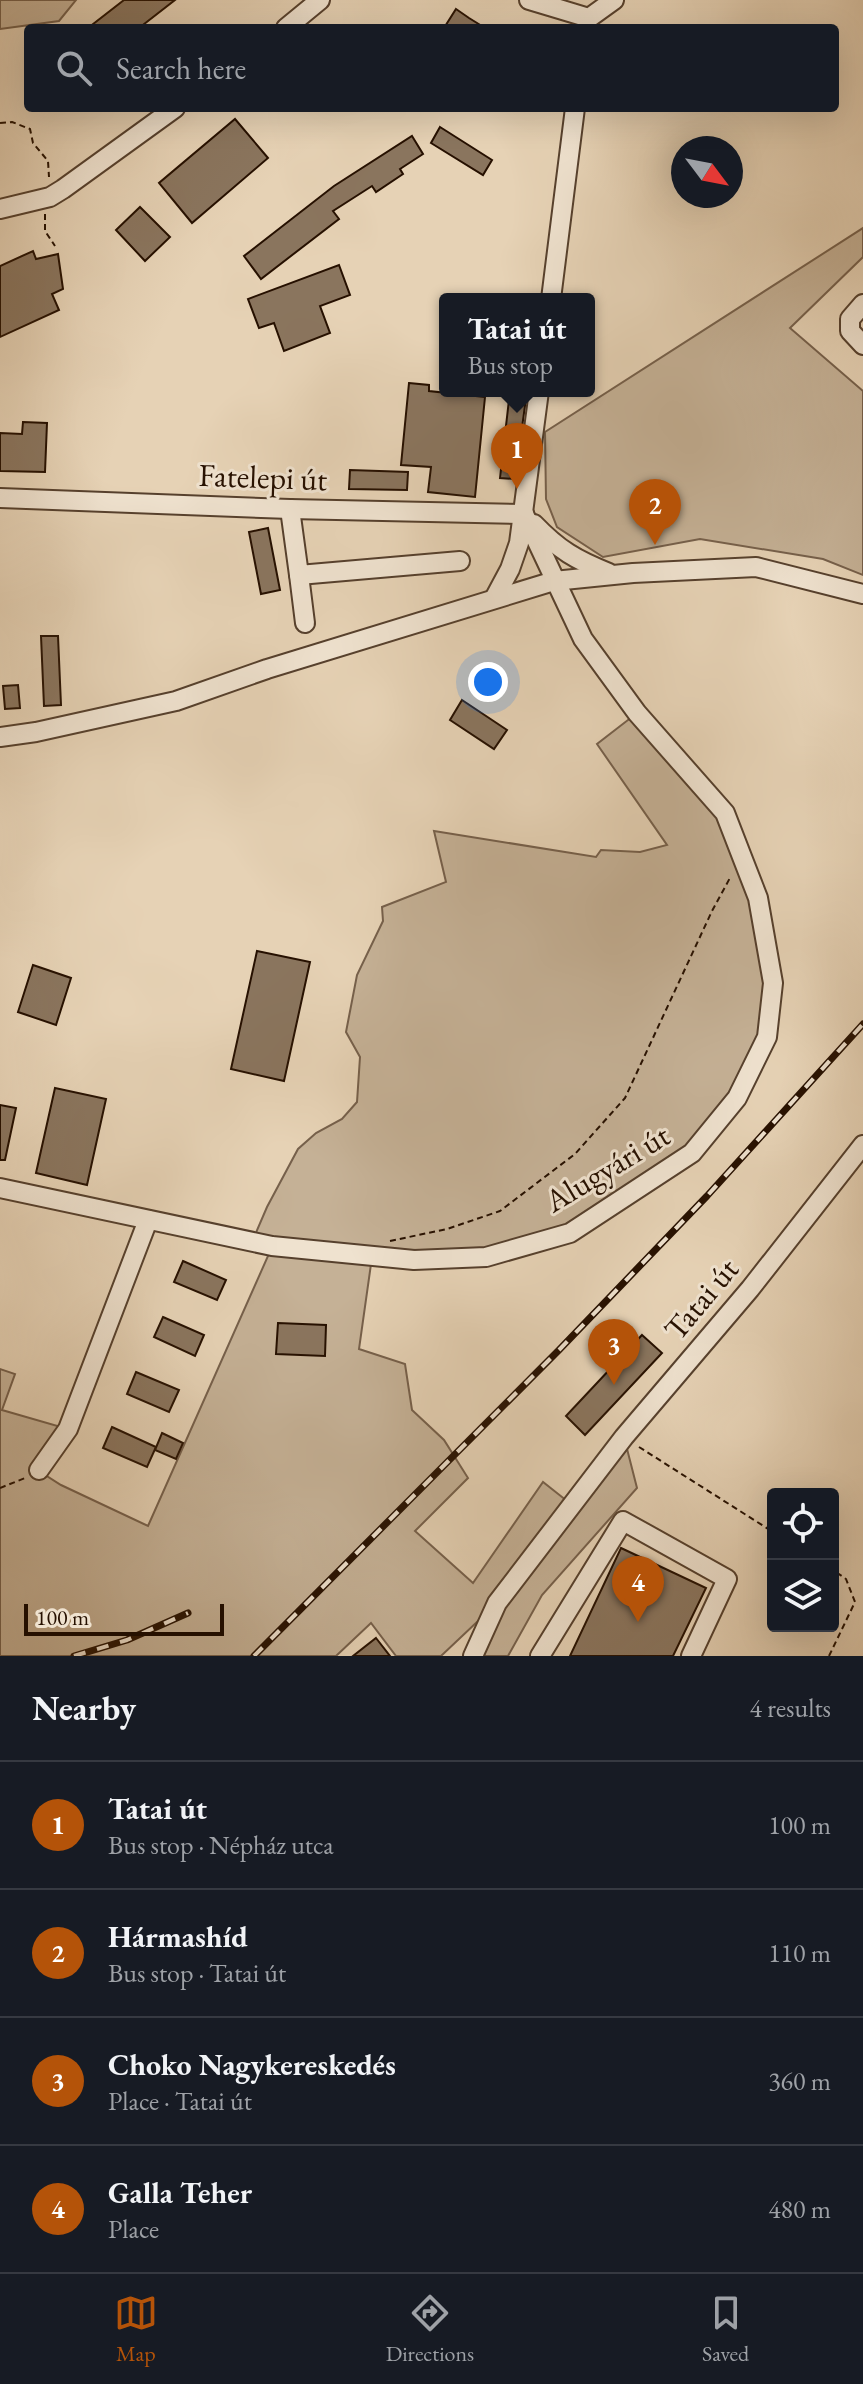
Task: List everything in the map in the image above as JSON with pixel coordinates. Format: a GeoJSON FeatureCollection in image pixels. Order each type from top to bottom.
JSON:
{"type":"FeatureCollection","features":[{"type":"Feature","properties":{"kind":"street"},"geometry":{"type":"LineString","coordinates":[[291,24],[320,0]]}},
{"type":"Feature","properties":{"kind":"street"},"geometry":{"type":"LineString","coordinates":[[529,0],[589,15],[614,0]]}},
{"type":"Feature","properties":{"kind":"street"},"geometry":{"type":"LineString","coordinates":[[0,209],[50,197],[169,112]]}},
{"type":"Feature","properties":{"kind":"street"},"geometry":{"type":"LineString","coordinates":[[552,293],[574,112]]}},
{"type":"Feature","properties":{"kind":"street"},"geometry":{"type":"LineString","coordinates":[[863,304],[850,319],[850,331],[863,345]]}},
{"type":"Feature","properties":{"kind":"street"},"geometry":{"type":"LineString","coordinates":[[495,597],[519,543],[538,397]]}},
{"type":"Feature","properties":{"kind":"street","name":"Fatelepi út"},"geometry":{"type":"LineString","coordinates":[[0,498],[524,514]]}},
{"type":"Feature","properties":{"kind":"street"},"geometry":{"type":"LineString","coordinates":[[290,509],[305,623]]}},
{"type":"Feature","properties":{"kind":"street"},"geometry":{"type":"LineString","coordinates":[[524,514],[558,548],[575,559],[614,575]]}},
{"type":"Feature","properties":{"kind":"street","name":"Alugyári út"},"geometry":{"type":"LineString","coordinates":[[0,1188],[272,1246],[414,1260],[486,1257],[570,1233],[692,1153],[737,1098],[767,1037],[773,983],[758,898],[725,813],[615,685],[583,639],[524,514]]}},
{"type":"Feature","properties":{"kind":"street"},"geometry":{"type":"LineString","coordinates":[[299,575],[460,561]]}},
{"type":"Feature","properties":{"kind":"street"},"geometry":{"type":"LineString","coordinates":[[0,737],[176,701],[267,669],[554,581],[756,567],[863,594]]}},
{"type":"Feature","properties":{"kind":"street","name":"Tatai út"},"geometry":{"type":"LineString","coordinates":[[473,1656],[497,1603],[624,1437],[750,1289],[863,1145]]}},
{"type":"Feature","properties":{"kind":"street"},"geometry":{"type":"LineString","coordinates":[[39,1470],[68,1429],[148,1220]]}},
{"type":"Feature","properties":{"kind":"street"},"geometry":{"type":"LineString","coordinates":[[540,1656],[623,1521],[727,1579],[691,1656]]}},
{"type":"Feature","properties":{"kind":"path"},"geometry":{"type":"LineString","coordinates":[[0,123],[12,122],[30,129],[33,143],[48,161],[50,197],[45,212],[45,231],[55,246]]}},
{"type":"Feature","properties":{"kind":"path"},"geometry":{"type":"LineString","coordinates":[[387,1241],[447,1229],[500,1211],[575,1154],[625,1098],[712,911],[743,858]]}},
{"type":"Feature","properties":{"kind":"path"},"geometry":{"type":"LineString","coordinates":[[624,1437],[767,1528]]}},
{"type":"Feature","properties":{"kind":"path"},"geometry":{"type":"LineString","coordinates":[[0,1488],[39,1470]]}},
{"type":"Feature","properties":{"kind":"path"},"geometry":{"type":"LineString","coordinates":[[829,1656],[855,1602],[846,1579],[839,1574]]}},
{"type":"Feature","properties":{"kind":"shaded area"},"geometry":{"type":"Polygon","coordinates":[[[0,0],[76,0],[59,21],[0,29],[0,0]]]}},
{"type":"Feature","properties":{"kind":"shaded area"},"geometry":{"type":"Polygon","coordinates":[[[863,228],[863,257],[790,328],[863,391],[863,575],[823,559],[700,539],[603,557],[557,527],[546,499],[545,432],[863,228]]]}},
{"type":"Feature","properties":{"kind":"shaded area"},"geometry":{"type":"Polygon","coordinates":[[[637,713],[725,813],[773,983],[767,1037],[692,1153],[570,1233],[486,1257],[372,1257],[359,1349],[405,1364],[412,1410],[444,1440],[468,1478],[415,1531],[473,1583],[543,1482],[567,1501],[624,1437],[637,1488],[542,1595],[508,1656],[473,1656],[495,1605],[441,1656],[396,1656],[371,1623],[336,1656],[0,1656],[0,1369],[15,1374],[2,1410],[68,1429],[39,1471],[61,1485],[148,1526],[272,1247],[252,1242],[267,1207],[298,1149],[316,1133],[342,1119],[357,1102],[360,1057],[346,1032],[357,975],[383,921],[382,907],[446,882],[434,831],[596,857],[601,850],[640,852],[667,845],[597,744],[637,713]]]}},
{"type":"Feature","properties":{"kind":"building"},"geometry":{"type":"Polygon","coordinates":[[[124,0],[175,0],[144,24],[93,24],[124,0]]]}},
{"type":"Feature","properties":{"kind":"building"},"geometry":{"type":"Polygon","coordinates":[[[456,9],[479,24],[447,24],[456,9]]]}},
{"type":"Feature","properties":{"kind":"building"},"geometry":{"type":"Polygon","coordinates":[[[235,119],[268,158],[192,223],[159,183],[235,119]]]}},
{"type":"Feature","properties":{"kind":"building"},"geometry":{"type":"Polygon","coordinates":[[[440,127],[492,160],[483,175],[431,143],[440,127]]]}},
{"type":"Feature","properties":{"kind":"building"},"geometry":{"type":"Polygon","coordinates":[[[412,136],[423,154],[400,169],[403,174],[376,192],[372,186],[333,211],[339,219],[261,279],[244,256],[334,186],[412,136]]]}},
{"type":"Feature","properties":{"kind":"building"},"geometry":{"type":"Polygon","coordinates":[[[140,207],[170,237],[145,261],[116,230],[140,207]]]}},
{"type":"Feature","properties":{"kind":"building"},"geometry":{"type":"Polygon","coordinates":[[[33,251],[36,259],[58,254],[63,289],[52,294],[59,310],[0,337],[0,266],[33,251]]]}},
{"type":"Feature","properties":{"kind":"building"},"geometry":{"type":"Polygon","coordinates":[[[339,265],[350,295],[320,306],[330,333],[284,351],[274,323],[259,328],[248,299],[339,265]]]}},
{"type":"Feature","properties":{"kind":"building"},"geometry":{"type":"Polygon","coordinates":[[[409,383],[429,385],[429,391],[439,392],[439,397],[485,397],[475,497],[428,492],[431,467],[401,465],[409,383]]]}},
{"type":"Feature","properties":{"kind":"building"},"geometry":{"type":"Polygon","coordinates":[[[509,397],[526,397],[515,479],[500,478],[509,397]]]}},
{"type":"Feature","properties":{"kind":"building"},"geometry":{"type":"Polygon","coordinates":[[[23,422],[47,423],[45,472],[0,471],[0,433],[22,434],[23,422]]]}},
{"type":"Feature","properties":{"kind":"building"},"geometry":{"type":"Polygon","coordinates":[[[350,470],[408,472],[407,490],[349,489],[350,470]]]}},
{"type":"Feature","properties":{"kind":"building"},"geometry":{"type":"Polygon","coordinates":[[[268,528],[280,590],[261,594],[249,532],[268,528]]]}},
{"type":"Feature","properties":{"kind":"building"},"geometry":{"type":"Polygon","coordinates":[[[41,636],[58,636],[61,705],[44,706],[41,636]]]}},
{"type":"Feature","properties":{"kind":"building"},"geometry":{"type":"Polygon","coordinates":[[[18,685],[20,708],[5,709],[3,686],[18,685]]]}},
{"type":"Feature","properties":{"kind":"building"},"geometry":{"type":"Polygon","coordinates":[[[462,700],[507,730],[494,749],[450,720],[462,700]]]}},
{"type":"Feature","properties":{"kind":"building"},"geometry":{"type":"Polygon","coordinates":[[[257,951],[310,962],[284,1081],[231,1069],[257,951]]]}},
{"type":"Feature","properties":{"kind":"building"},"geometry":{"type":"Polygon","coordinates":[[[33,965],[71,978],[56,1025],[18,1012],[33,965]]]}},
{"type":"Feature","properties":{"kind":"building"},"geometry":{"type":"Polygon","coordinates":[[[55,1088],[106,1099],[87,1185],[36,1173],[55,1088]]]}},
{"type":"Feature","properties":{"kind":"building"},"geometry":{"type":"Polygon","coordinates":[[[0,1105],[16,1108],[5,1160],[0,1160],[0,1105]]]}},
{"type":"Feature","properties":{"kind":"building"},"geometry":{"type":"Polygon","coordinates":[[[183,1261],[226,1280],[217,1300],[174,1282],[183,1261]]]}},
{"type":"Feature","properties":{"kind":"building"},"geometry":{"type":"Polygon","coordinates":[[[163,1317],[204,1335],[195,1356],[154,1337],[163,1317]]]}},
{"type":"Feature","properties":{"kind":"building"},"geometry":{"type":"Polygon","coordinates":[[[278,1323],[326,1325],[325,1356],[276,1354],[278,1323]]]}},
{"type":"Feature","properties":{"kind":"building"},"geometry":{"type":"Polygon","coordinates":[[[642,1335],[662,1353],[585,1435],[566,1416],[642,1335]]]}},
{"type":"Feature","properties":{"kind":"building"},"geometry":{"type":"Polygon","coordinates":[[[136,1372],[179,1390],[169,1412],[127,1394],[136,1372]]]}},
{"type":"Feature","properties":{"kind":"building"},"geometry":{"type":"Polygon","coordinates":[[[112,1427],[156,1447],[147,1467],[103,1448],[112,1427]]]}},
{"type":"Feature","properties":{"kind":"building"},"geometry":{"type":"Polygon","coordinates":[[[162,1433],[183,1443],[176,1459],[155,1450],[162,1433]]]}},
{"type":"Feature","properties":{"kind":"building"},"geometry":{"type":"Polygon","coordinates":[[[621,1548],[706,1588],[673,1656],[570,1656],[621,1548]]]}},
{"type":"Feature","properties":{"kind":"building"},"geometry":{"type":"Polygon","coordinates":[[[376,1638],[390,1656],[353,1656],[376,1638]]]}},
{"type":"Feature","properties":{"kind":"railway"},"geometry":{"type":"LineString","coordinates":[[254,1656],[559,1350],[707,1196],[863,1024]]}},
{"type":"Feature","properties":{"kind":"railway"},"geometry":{"type":"LineString","coordinates":[[74,1656],[127,1640],[188,1613]]}},
{"type":"Feature","properties":{"kind":"place","name":"Tatai út"},"geometry":{"type":"Point","coordinates":[517,489]}},
{"type":"Feature","properties":{"kind":"place","name":"Hármashíd"},"geometry":{"type":"Point","coordinates":[655,545]}},
{"type":"Feature","properties":{"kind":"place","name":"Choko Nagykereskedés"},"geometry":{"type":"Point","coordinates":[614,1385]}},
{"type":"Feature","properties":{"kind":"place","name":"Galla Teher"},"geometry":{"type":"Point","coordinates":[638,1622]}}]}
